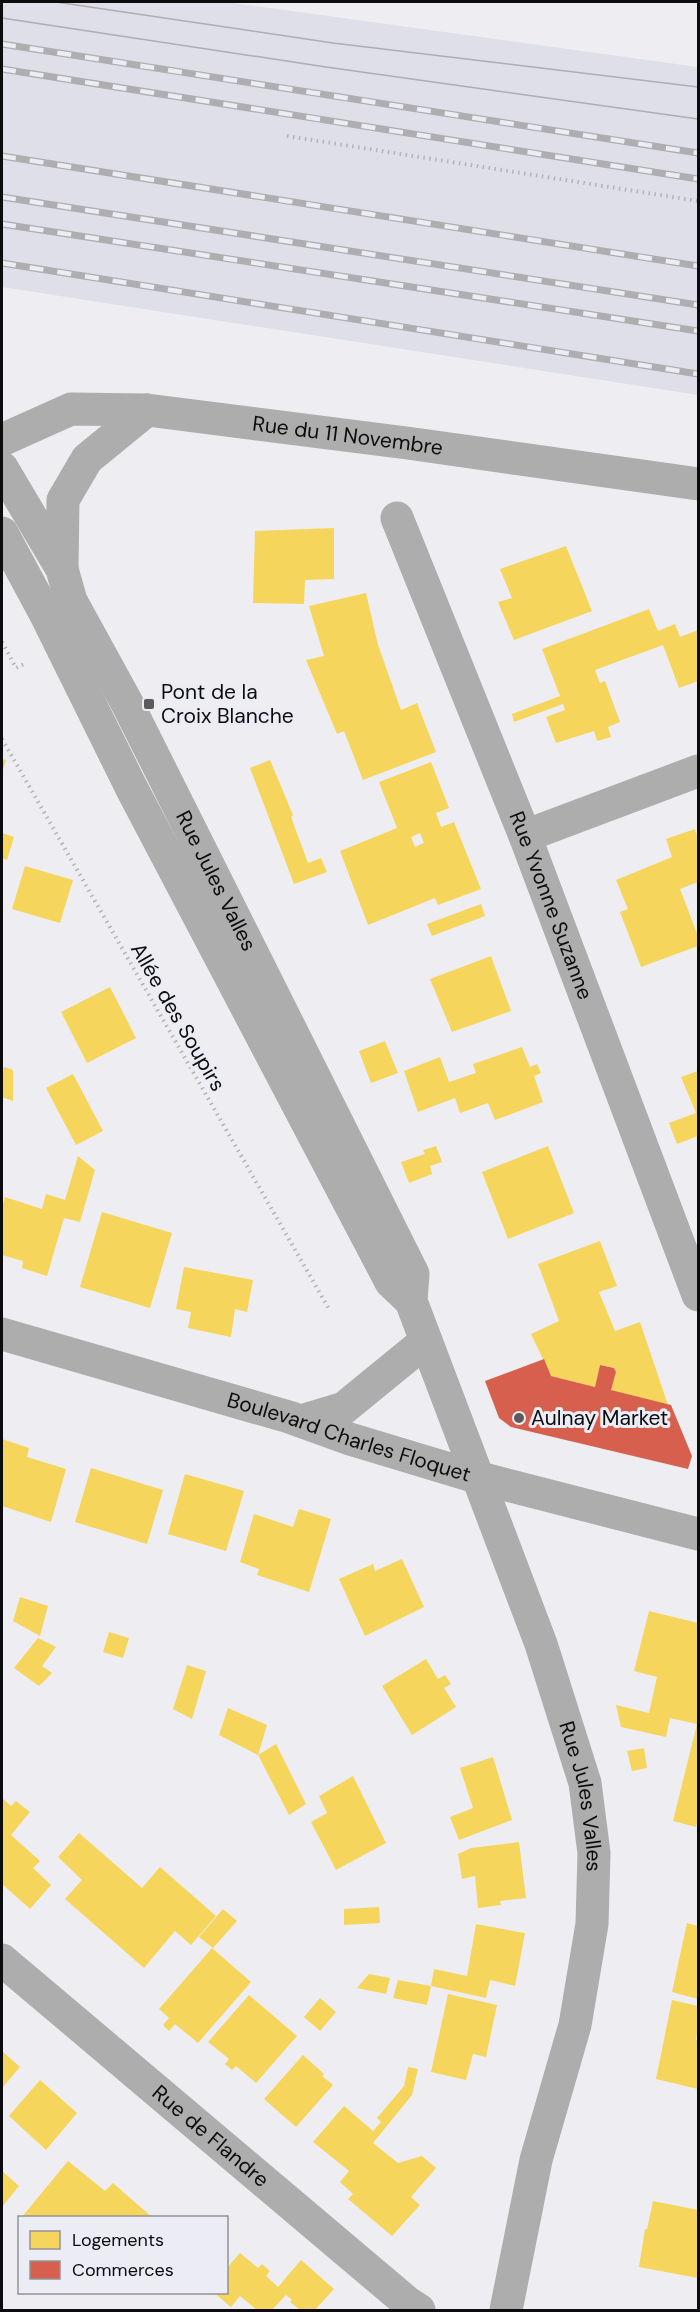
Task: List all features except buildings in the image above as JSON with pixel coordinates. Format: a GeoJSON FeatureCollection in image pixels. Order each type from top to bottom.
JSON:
{"type":"FeatureCollection","features":[{"type":"Feature","properties":{"kind":"street","name":"Rue du 11 Novembre"},"geometry":{"type":"LineString","coordinates":[[2,440],[71,409],[147,410],[699,483]]}},
{"type":"Feature","properties":{"kind":"street"},"geometry":{"type":"LineString","coordinates":[[62,569],[63,500],[87,459],[147,410]]}},
{"type":"Feature","properties":{"kind":"street","name":"Rue Jules Valles"},"geometry":{"type":"LineString","coordinates":[[2,468],[62,569],[71,601],[132,713],[413,1274],[411,1301],[541,1644],[582,1772],[594,1853],[592,1924],[575,2025],[536,2160],[506,2310]]}},
{"type":"Feature","properties":{"kind":"street","name":"Rue Yvonne Suzanne"},"geometry":{"type":"LineString","coordinates":[[397,518],[525,836],[699,1295]]}},
{"type":"Feature","properties":{"kind":"street","name":"Rue Jules Valles"},"geometry":{"type":"LineString","coordinates":[[2,532],[132,789],[391,1282],[411,1301]]}},
{"type":"Feature","properties":{"kind":"street"},"geometry":{"type":"LineString","coordinates":[[525,836],[699,771]]}},
{"type":"Feature","properties":{"kind":"street","name":"Boulevard Charles Floquet"},"geometry":{"type":"LineString","coordinates":[[2,1334],[302,1421],[476,1477],[699,1534]]}},
{"type":"Feature","properties":{"kind":"street"},"geometry":{"type":"LineString","coordinates":[[302,1421],[344,1408],[426,1341]]}},
{"type":"Feature","properties":{"kind":"street","name":"Rue de Flandre"},"geometry":{"type":"LineString","coordinates":[[2,1960],[419,2310]]}},
{"type":"Feature","properties":{"kind":"path"},"geometry":{"type":"LineString","coordinates":[[287,136],[699,201]]}},
{"type":"Feature","properties":{"kind":"path"},"geometry":{"type":"LineString","coordinates":[[2,642],[16,668],[32,660]]}},
{"type":"Feature","properties":{"kind":"path","name":"Allée des Soupirs"},"geometry":{"type":"LineString","coordinates":[[2,740],[329,1309]]}},
{"type":"Feature","properties":{"kind":"shaded area"},"geometry":{"type":"Polygon","coordinates":[[[2,2],[226,2],[698,67],[698,395],[2,287],[2,2]]]}},
{"type":"Feature","properties":{"kind":"tram line"},"geometry":{"type":"LineString","coordinates":[[56,2],[333,43],[698,87]]}},
{"type":"Feature","properties":{"kind":"tram line"},"geometry":{"type":"LineString","coordinates":[[2,18],[326,67],[698,119]]}},
{"type":"Feature","properties":{"kind":"railway"},"geometry":{"type":"LineString","coordinates":[[2,44],[698,153]]}},
{"type":"Feature","properties":{"kind":"railway"},"geometry":{"type":"LineString","coordinates":[[2,69],[698,179]]}},
{"type":"Feature","properties":{"kind":"railway"},"geometry":{"type":"LineString","coordinates":[[2,156],[698,266]]}},
{"type":"Feature","properties":{"kind":"railway"},"geometry":{"type":"LineString","coordinates":[[2,197],[698,305]]}},
{"type":"Feature","properties":{"kind":"railway"},"geometry":{"type":"LineString","coordinates":[[2,224],[698,331]]}},
{"type":"Feature","properties":{"kind":"railway"},"geometry":{"type":"LineString","coordinates":[[2,263],[698,374]]}},
{"type":"Feature","properties":{"kind":"place","name":"Pont de la Croix Blanche"},"geometry":{"type":"Point","coordinates":[149,704]}},
{"type":"Feature","properties":{"kind":"place","name":"Aulnay Market"},"geometry":{"type":"Point","coordinates":[519,1418]}}]}
